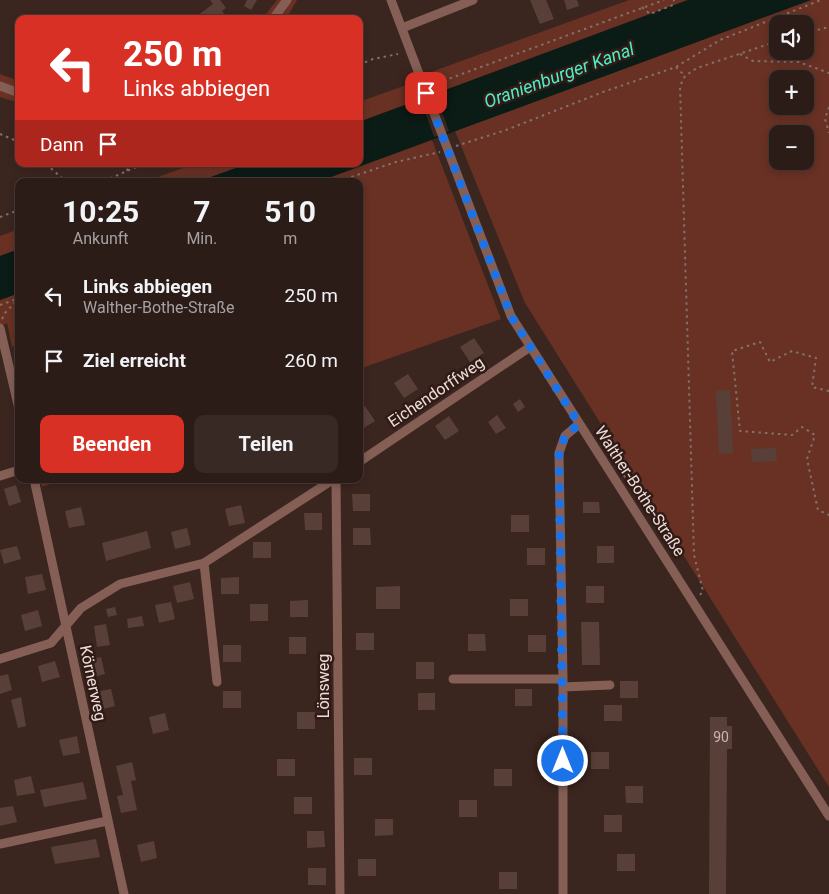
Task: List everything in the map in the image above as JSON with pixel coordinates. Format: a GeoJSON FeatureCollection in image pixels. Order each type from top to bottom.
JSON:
{"type":"FeatureCollection","features":[{"type":"Feature","properties":{"kind":"street"},"geometry":{"type":"LineString","coordinates":[[276,15],[287,0]]}},
{"type":"Feature","properties":{"kind":"street","name":"Walther-Bothe-Straße"},"geometry":{"type":"LineString","coordinates":[[391,0],[504,300],[530,348],[829,816]]}},
{"type":"Feature","properties":{"kind":"street"},"geometry":{"type":"LineString","coordinates":[[402,28],[473,0]]}},
{"type":"Feature","properties":{"kind":"street"},"geometry":{"type":"LineString","coordinates":[[0,86],[15,91]]}},
{"type":"Feature","properties":{"kind":"street"},"geometry":{"type":"LineString","coordinates":[[0,328],[15,392]]}},
{"type":"Feature","properties":{"kind":"street","name":"Eichendorffweg"},"geometry":{"type":"LineString","coordinates":[[363,459],[530,348]]}},
{"type":"Feature","properties":{"kind":"street"},"geometry":{"type":"LineString","coordinates":[[563,894],[563,683],[559,452],[565,436],[579,424]]}},
{"type":"Feature","properties":{"kind":"street"},"geometry":{"type":"LineString","coordinates":[[0,476],[15,471]]}},
{"type":"Feature","properties":{"kind":"street","name":"Körnerweg"},"geometry":{"type":"LineString","coordinates":[[37,483],[65,626],[124,894]]}},
{"type":"Feature","properties":{"kind":"street"},"geometry":{"type":"LineString","coordinates":[[0,659],[51,643],[81,608],[120,584],[204,563],[329,483]]}},
{"type":"Feature","properties":{"kind":"street","name":"Lönsweg"},"geometry":{"type":"LineString","coordinates":[[335,483],[340,894]]}},
{"type":"Feature","properties":{"kind":"street"},"geometry":{"type":"LineString","coordinates":[[204,563],[217,682]]}},
{"type":"Feature","properties":{"kind":"street"},"geometry":{"type":"LineString","coordinates":[[453,679],[610,685]]}},
{"type":"Feature","properties":{"kind":"street"},"geometry":{"type":"LineString","coordinates":[[0,844],[108,821]]}},
{"type":"Feature","properties":{"kind":"path"},"geometry":{"type":"LineString","coordinates":[[649,0],[650,5]]}},
{"type":"Feature","properties":{"kind":"path"},"geometry":{"type":"LineString","coordinates":[[432,91],[440,82],[664,0]]}},
{"type":"Feature","properties":{"kind":"path"},"geometry":{"type":"LineString","coordinates":[[642,7],[650,14],[673,6],[674,0]]}},
{"type":"Feature","properties":{"kind":"path"},"geometry":{"type":"LineString","coordinates":[[453,148],[676,67],[720,40],[821,0]]}},
{"type":"Feature","properties":{"kind":"path"},"geometry":{"type":"LineString","coordinates":[[814,30],[829,27]]}},
{"type":"Feature","properties":{"kind":"path"},"geometry":{"type":"LineString","coordinates":[[693,602],[703,591],[694,555],[688,409],[680,86],[685,76],[697,68],[769,44]]}},
{"type":"Feature","properties":{"kind":"path"},"geometry":{"type":"LineString","coordinates":[[363,63],[373,59],[398,54]]}},
{"type":"Feature","properties":{"kind":"path"},"geometry":{"type":"LineString","coordinates":[[740,54],[753,61],[799,62],[829,72]]}},
{"type":"Feature","properties":{"kind":"path"},"geometry":{"type":"LineString","coordinates":[[676,67],[685,76]]}},
{"type":"Feature","properties":{"kind":"path"},"geometry":{"type":"LineString","coordinates":[[829,107],[825,119],[829,133]]}},
{"type":"Feature","properties":{"kind":"path"},"geometry":{"type":"LineString","coordinates":[[0,134],[15,140]]}},
{"type":"Feature","properties":{"kind":"path"},"geometry":{"type":"LineString","coordinates":[[348,178],[396,162],[440,152]]}},
{"type":"Feature","properties":{"kind":"path"},"geometry":{"type":"LineString","coordinates":[[49,167],[62,178]]}},
{"type":"Feature","properties":{"kind":"path"},"geometry":{"type":"LineString","coordinates":[[110,178],[135,167]]}},
{"type":"Feature","properties":{"kind":"path"},"geometry":{"type":"LineString","coordinates":[[0,216],[15,211]]}},
{"type":"Feature","properties":{"kind":"path"},"geometry":{"type":"LineString","coordinates":[[0,305],[15,299]]}},
{"type":"Feature","properties":{"kind":"path"},"geometry":{"type":"LineString","coordinates":[[0,323],[5,313],[15,302]]}},
{"type":"Feature","properties":{"kind":"path"},"geometry":{"type":"LineString","coordinates":[[829,391],[812,387],[816,358],[792,351],[770,362],[760,342],[732,351],[740,431],[792,435],[802,427],[815,435],[807,459],[818,510],[829,515]]}},
{"type":"Feature","properties":{"kind":"shaded area"},"geometry":{"type":"Polygon","coordinates":[[[277,0],[297,0],[288,15],[265,15],[277,0]]]}},
{"type":"Feature","properties":{"kind":"shaded area"},"geometry":{"type":"Polygon","coordinates":[[[629,0],[688,0],[363,121],[363,101],[409,84],[431,72],[629,0]]]}},
{"type":"Feature","properties":{"kind":"shaded area"},"geometry":{"type":"Polygon","coordinates":[[[811,0],[829,0],[829,787],[525,303],[455,131],[769,15],[769,60],[814,60],[814,15],[770,15],[811,0]]]}},
{"type":"Feature","properties":{"kind":"shaded area"},"geometry":{"type":"Polygon","coordinates":[[[0,74],[15,80],[15,102],[0,97],[0,74]]]}},
{"type":"Feature","properties":{"kind":"shaded area"},"geometry":{"type":"Polygon","coordinates":[[[432,140],[501,319],[363,368],[363,178],[328,178],[363,167],[363,165],[432,140]]]}},
{"type":"Feature","properties":{"kind":"shaded area"},"geometry":{"type":"Polygon","coordinates":[[[186,167],[239,167],[208,178],[155,178],[186,167]]]}},
{"type":"Feature","properties":{"kind":"shaded area"},"geometry":{"type":"Polygon","coordinates":[[[15,230],[15,250],[0,256],[0,236],[15,230]]]}},
{"type":"Feature","properties":{"kind":"shaded area"},"geometry":{"type":"Polygon","coordinates":[[[15,294],[15,346],[12,347],[7,323],[0,326],[0,300],[15,294]]]}},
{"type":"Feature","properties":{"kind":"shaded area"},"geometry":{"type":"Polygon","coordinates":[[[41,483],[53,483],[42,487],[41,483]]]}},
{"type":"Feature","properties":{"kind":"water","name":"Oranienburger Kanal"},"geometry":{"type":"Polygon","coordinates":[[[688,0],[811,0],[769,15],[363,165],[363,121],[688,0]]]}},
{"type":"Feature","properties":{"kind":"water"},"geometry":{"type":"Polygon","coordinates":[[[239,167],[358,167],[328,178],[208,178],[239,167]]]}},
{"type":"Feature","properties":{"kind":"water"},"geometry":{"type":"Polygon","coordinates":[[[15,250],[15,294],[0,300],[0,256],[15,250]]]}},
{"type":"Feature","properties":{"kind":"pier"},"geometry":{"type":"Polygon","coordinates":[[[440,106],[449,131],[434,137],[425,112],[440,106]]]}},
{"type":"Feature","properties":{"kind":"building"},"geometry":{"type":"Polygon","coordinates":[[[210,0],[220,0],[226,8],[222,11],[225,15],[198,15],[213,4],[210,0]]]}},
{"type":"Feature","properties":{"kind":"building"},"geometry":{"type":"Polygon","coordinates":[[[247,0],[257,0],[251,10],[244,6],[247,0]]]}},
{"type":"Feature","properties":{"kind":"building"},"geometry":{"type":"Polygon","coordinates":[[[530,0],[546,0],[554,19],[540,24],[530,0]]]}},
{"type":"Feature","properties":{"kind":"building"},"geometry":{"type":"Polygon","coordinates":[[[564,0],[577,0],[579,6],[567,10],[564,0]]]}},
{"type":"Feature","properties":{"kind":"building"},"geometry":{"type":"Polygon","coordinates":[[[474,338],[484,353],[470,362],[460,347],[474,338]]]}},
{"type":"Feature","properties":{"kind":"building"},"geometry":{"type":"Polygon","coordinates":[[[408,374],[418,389],[404,398],[394,383],[408,374]]]}},
{"type":"Feature","properties":{"kind":"building"},"geometry":{"type":"Polygon","coordinates":[[[730,390],[733,453],[719,454],[716,391],[730,390]]]}},
{"type":"Feature","properties":{"kind":"building"},"geometry":{"type":"Polygon","coordinates":[[[520,399],[525,407],[518,412],[513,404],[520,399]]]}},
{"type":"Feature","properties":{"kind":"building"},"geometry":{"type":"Polygon","coordinates":[[[365,406],[375,421],[363,428],[363,407],[365,406]]]}},
{"type":"Feature","properties":{"kind":"building"},"geometry":{"type":"Polygon","coordinates":[[[497,415],[506,428],[496,434],[488,422],[497,415]]]}},
{"type":"Feature","properties":{"kind":"building"},"geometry":{"type":"Polygon","coordinates":[[[449,416],[459,431],[445,440],[435,426],[449,416]]]}},
{"type":"Feature","properties":{"kind":"building"},"geometry":{"type":"Polygon","coordinates":[[[776,448],[777,461],[752,462],[751,449],[776,448]]]}},
{"type":"Feature","properties":{"kind":"building"},"geometry":{"type":"Polygon","coordinates":[[[16,485],[21,502],[9,506],[4,489],[16,485]]]}},
{"type":"Feature","properties":{"kind":"building"},"geometry":{"type":"Polygon","coordinates":[[[352,494],[370,494],[370,511],[353,511],[352,494]]]}},
{"type":"Feature","properties":{"kind":"building"},"geometry":{"type":"Polygon","coordinates":[[[583,502],[599,502],[600,513],[583,513],[583,502]]]}},
{"type":"Feature","properties":{"kind":"building"},"geometry":{"type":"Polygon","coordinates":[[[241,505],[245,523],[229,526],[225,509],[241,505]]]}},
{"type":"Feature","properties":{"kind":"building"},"geometry":{"type":"Polygon","coordinates":[[[81,507],[85,525],[69,528],[65,511],[81,507]]]}},
{"type":"Feature","properties":{"kind":"building"},"geometry":{"type":"Polygon","coordinates":[[[304,513],[322,513],[322,530],[305,530],[304,513]]]}},
{"type":"Feature","properties":{"kind":"building"},"geometry":{"type":"Polygon","coordinates":[[[511,515],[529,515],[529,532],[511,532],[511,515]]]}},
{"type":"Feature","properties":{"kind":"building"},"geometry":{"type":"Polygon","coordinates":[[[187,528],[191,545],[175,549],[171,532],[187,528]]]}},
{"type":"Feature","properties":{"kind":"building"},"geometry":{"type":"Polygon","coordinates":[[[353,528],[370,528],[371,545],[353,545],[353,528]]]}},
{"type":"Feature","properties":{"kind":"building"},"geometry":{"type":"Polygon","coordinates":[[[147,531],[151,548],[106,561],[102,543],[147,531]]]}},
{"type":"Feature","properties":{"kind":"building"},"geometry":{"type":"Polygon","coordinates":[[[253,542],[271,542],[271,558],[253,558],[253,542]]]}},
{"type":"Feature","properties":{"kind":"building"},"geometry":{"type":"Polygon","coordinates":[[[17,546],[21,559],[4,564],[0,550],[17,546]]]}},
{"type":"Feature","properties":{"kind":"building"},"geometry":{"type":"Polygon","coordinates":[[[597,546],[614,546],[614,563],[597,563],[597,546]]]}},
{"type":"Feature","properties":{"kind":"building"},"geometry":{"type":"Polygon","coordinates":[[[527,548],[545,548],[545,565],[527,565],[527,548]]]}},
{"type":"Feature","properties":{"kind":"building"},"geometry":{"type":"Polygon","coordinates":[[[42,574],[46,590],[28,594],[25,577],[42,574]]]}},
{"type":"Feature","properties":{"kind":"building"},"geometry":{"type":"Polygon","coordinates":[[[239,577],[239,594],[221,594],[221,578],[239,577]]]}},
{"type":"Feature","properties":{"kind":"building"},"geometry":{"type":"Polygon","coordinates":[[[190,582],[194,599],[177,603],[173,586],[190,582]]]}},
{"type":"Feature","properties":{"kind":"building"},"geometry":{"type":"Polygon","coordinates":[[[400,586],[400,609],[376,609],[376,587],[400,586]]]}},
{"type":"Feature","properties":{"kind":"building"},"geometry":{"type":"Polygon","coordinates":[[[586,586],[604,586],[604,603],[586,603],[586,586]]]}},
{"type":"Feature","properties":{"kind":"building"},"geometry":{"type":"Polygon","coordinates":[[[510,599],[528,599],[528,616],[510,616],[510,599]]]}},
{"type":"Feature","properties":{"kind":"building"},"geometry":{"type":"Polygon","coordinates":[[[308,600],[308,617],[290,617],[290,601],[308,600]]]}},
{"type":"Feature","properties":{"kind":"building"},"geometry":{"type":"Polygon","coordinates":[[[171,602],[175,619],[159,623],[155,605],[171,602]]]}},
{"type":"Feature","properties":{"kind":"building"},"geometry":{"type":"Polygon","coordinates":[[[250,604],[268,604],[268,621],[250,621],[250,604]]]}},
{"type":"Feature","properties":{"kind":"building"},"geometry":{"type":"Polygon","coordinates":[[[115,607],[117,615],[108,617],[106,609],[115,607]]]}},
{"type":"Feature","properties":{"kind":"building"},"geometry":{"type":"Polygon","coordinates":[[[38,610],[42,626],[25,631],[21,615],[38,610]]]}},
{"type":"Feature","properties":{"kind":"building"},"geometry":{"type":"Polygon","coordinates":[[[142,616],[144,626],[128,628],[127,619],[142,616]]]}},
{"type":"Feature","properties":{"kind":"building"},"geometry":{"type":"Polygon","coordinates":[[[581,622],[599,622],[600,665],[582,665],[581,622]]]}},
{"type":"Feature","properties":{"kind":"building"},"geometry":{"type":"Polygon","coordinates":[[[106,624],[110,645],[97,647],[94,626],[106,624]]]}},
{"type":"Feature","properties":{"kind":"building"},"geometry":{"type":"Polygon","coordinates":[[[356,633],[374,633],[374,650],[356,650],[356,633]]]}},
{"type":"Feature","properties":{"kind":"building"},"geometry":{"type":"Polygon","coordinates":[[[468,634],[485,634],[486,651],[468,651],[468,634]]]}},
{"type":"Feature","properties":{"kind":"building"},"geometry":{"type":"Polygon","coordinates":[[[528,635],[546,635],[546,652],[528,652],[528,635]]]}},
{"type":"Feature","properties":{"kind":"building"},"geometry":{"type":"Polygon","coordinates":[[[289,637],[306,637],[306,654],[289,654],[289,637]]]}},
{"type":"Feature","properties":{"kind":"building"},"geometry":{"type":"Polygon","coordinates":[[[223,645],[241,645],[241,662],[223,662],[223,645]]]}},
{"type":"Feature","properties":{"kind":"building"},"geometry":{"type":"Polygon","coordinates":[[[101,657],[105,674],[89,678],[85,661],[101,657]]]}},
{"type":"Feature","properties":{"kind":"building"},"geometry":{"type":"Polygon","coordinates":[[[55,661],[60,677],[42,682],[38,666],[55,661]]]}},
{"type":"Feature","properties":{"kind":"building"},"geometry":{"type":"Polygon","coordinates":[[[416,662],[434,662],[434,679],[416,679],[416,662]]]}},
{"type":"Feature","properties":{"kind":"building"},"geometry":{"type":"Polygon","coordinates":[[[8,674],[12,690],[0,694],[0,676],[8,674]]]}},
{"type":"Feature","properties":{"kind":"building"},"geometry":{"type":"Polygon","coordinates":[[[620,681],[638,681],[638,698],[620,698],[620,681]]]}},
{"type":"Feature","properties":{"kind":"building"},"geometry":{"type":"Polygon","coordinates":[[[111,689],[115,706],[99,710],[95,692],[111,689]]]}},
{"type":"Feature","properties":{"kind":"building"},"geometry":{"type":"Polygon","coordinates":[[[515,689],[532,689],[532,706],[515,706],[515,689]]]}},
{"type":"Feature","properties":{"kind":"building"},"geometry":{"type":"Polygon","coordinates":[[[223,691],[241,691],[241,708],[223,708],[223,691]]]}},
{"type":"Feature","properties":{"kind":"building"},"geometry":{"type":"Polygon","coordinates":[[[418,693],[435,693],[435,710],[418,710],[418,693]]]}},
{"type":"Feature","properties":{"kind":"building"},"geometry":{"type":"Polygon","coordinates":[[[21,697],[26,726],[18,728],[11,700],[21,697]]]}},
{"type":"Feature","properties":{"kind":"building"},"geometry":{"type":"Polygon","coordinates":[[[604,705],[622,705],[622,721],[604,721],[604,705]]]}},
{"type":"Feature","properties":{"kind":"building"},"geometry":{"type":"Polygon","coordinates":[[[297,712],[315,712],[315,729],[297,729],[297,712]]]}},
{"type":"Feature","properties":{"kind":"building"},"geometry":{"type":"Polygon","coordinates":[[[165,713],[169,730],[153,734],[149,717],[165,713]]]}},
{"type":"Feature","properties":{"kind":"building"},"geometry":{"type":"Polygon","coordinates":[[[710,717],[727,717],[727,726],[732,726],[732,749],[727,749],[726,894],[709,894],[710,717]]]}},
{"type":"Feature","properties":{"kind":"building"},"geometry":{"type":"Polygon","coordinates":[[[77,736],[80,753],[63,756],[59,740],[77,736]]]}},
{"type":"Feature","properties":{"kind":"building"},"geometry":{"type":"Polygon","coordinates":[[[591,752],[609,752],[609,769],[591,769],[591,752]]]}},
{"type":"Feature","properties":{"kind":"building"},"geometry":{"type":"Polygon","coordinates":[[[354,758],[372,758],[372,775],[354,775],[354,758]]]}},
{"type":"Feature","properties":{"kind":"building"},"geometry":{"type":"Polygon","coordinates":[[[277,759],[295,759],[295,776],[277,776],[277,759]]]}},
{"type":"Feature","properties":{"kind":"building"},"geometry":{"type":"Polygon","coordinates":[[[132,762],[136,780],[131,781],[137,810],[121,813],[117,796],[123,795],[116,766],[132,762]]]}},
{"type":"Feature","properties":{"kind":"building"},"geometry":{"type":"Polygon","coordinates":[[[494,769],[512,769],[512,786],[494,786],[494,769]]]}},
{"type":"Feature","properties":{"kind":"building"},"geometry":{"type":"Polygon","coordinates":[[[31,776],[35,793],[17,796],[14,780],[31,776]]]}},
{"type":"Feature","properties":{"kind":"building"},"geometry":{"type":"Polygon","coordinates":[[[83,782],[87,799],[44,807],[40,790],[83,782]]]}},
{"type":"Feature","properties":{"kind":"building"},"geometry":{"type":"Polygon","coordinates":[[[625,786],[643,786],[643,803],[626,803],[625,786]]]}},
{"type":"Feature","properties":{"kind":"building"},"geometry":{"type":"Polygon","coordinates":[[[294,797],[312,797],[312,814],[294,814],[294,797]]]}},
{"type":"Feature","properties":{"kind":"building"},"geometry":{"type":"Polygon","coordinates":[[[459,800],[477,800],[477,817],[459,817],[459,800]]]}},
{"type":"Feature","properties":{"kind":"building"},"geometry":{"type":"Polygon","coordinates":[[[13,806],[17,822],[0,826],[0,808],[13,806]]]}},
{"type":"Feature","properties":{"kind":"building"},"geometry":{"type":"Polygon","coordinates":[[[604,815],[622,815],[622,832],[604,832],[604,815]]]}},
{"type":"Feature","properties":{"kind":"building"},"geometry":{"type":"Polygon","coordinates":[[[375,819],[393,819],[393,835],[375,836],[375,819]]]}},
{"type":"Feature","properties":{"kind":"building"},"geometry":{"type":"Polygon","coordinates":[[[307,831],[324,831],[325,847],[307,848],[307,831]]]}},
{"type":"Feature","properties":{"kind":"building"},"geometry":{"type":"Polygon","coordinates":[[[96,839],[100,857],[55,864],[51,847],[96,839]]]}},
{"type":"Feature","properties":{"kind":"building"},"geometry":{"type":"Polygon","coordinates":[[[154,841],[157,858],[141,862],[137,845],[154,841]]]}},
{"type":"Feature","properties":{"kind":"building"},"geometry":{"type":"Polygon","coordinates":[[[617,854],[635,854],[635,871],[617,871],[617,854]]]}},
{"type":"Feature","properties":{"kind":"building"},"geometry":{"type":"Polygon","coordinates":[[[358,859],[376,859],[376,876],[358,876],[358,859]]]}},
{"type":"Feature","properties":{"kind":"building"},"geometry":{"type":"Polygon","coordinates":[[[308,868],[326,868],[326,885],[308,885],[308,868]]]}},
{"type":"Feature","properties":{"kind":"building"},"geometry":{"type":"Polygon","coordinates":[[[499,872],[517,872],[517,889],[499,889],[499,872]]]}},
{"type":"Feature","properties":{"kind":"route"},"geometry":{"type":"LineString","coordinates":[[426,93],[511,316],[579,424],[565,436],[559,452],[563,761]]}}]}
